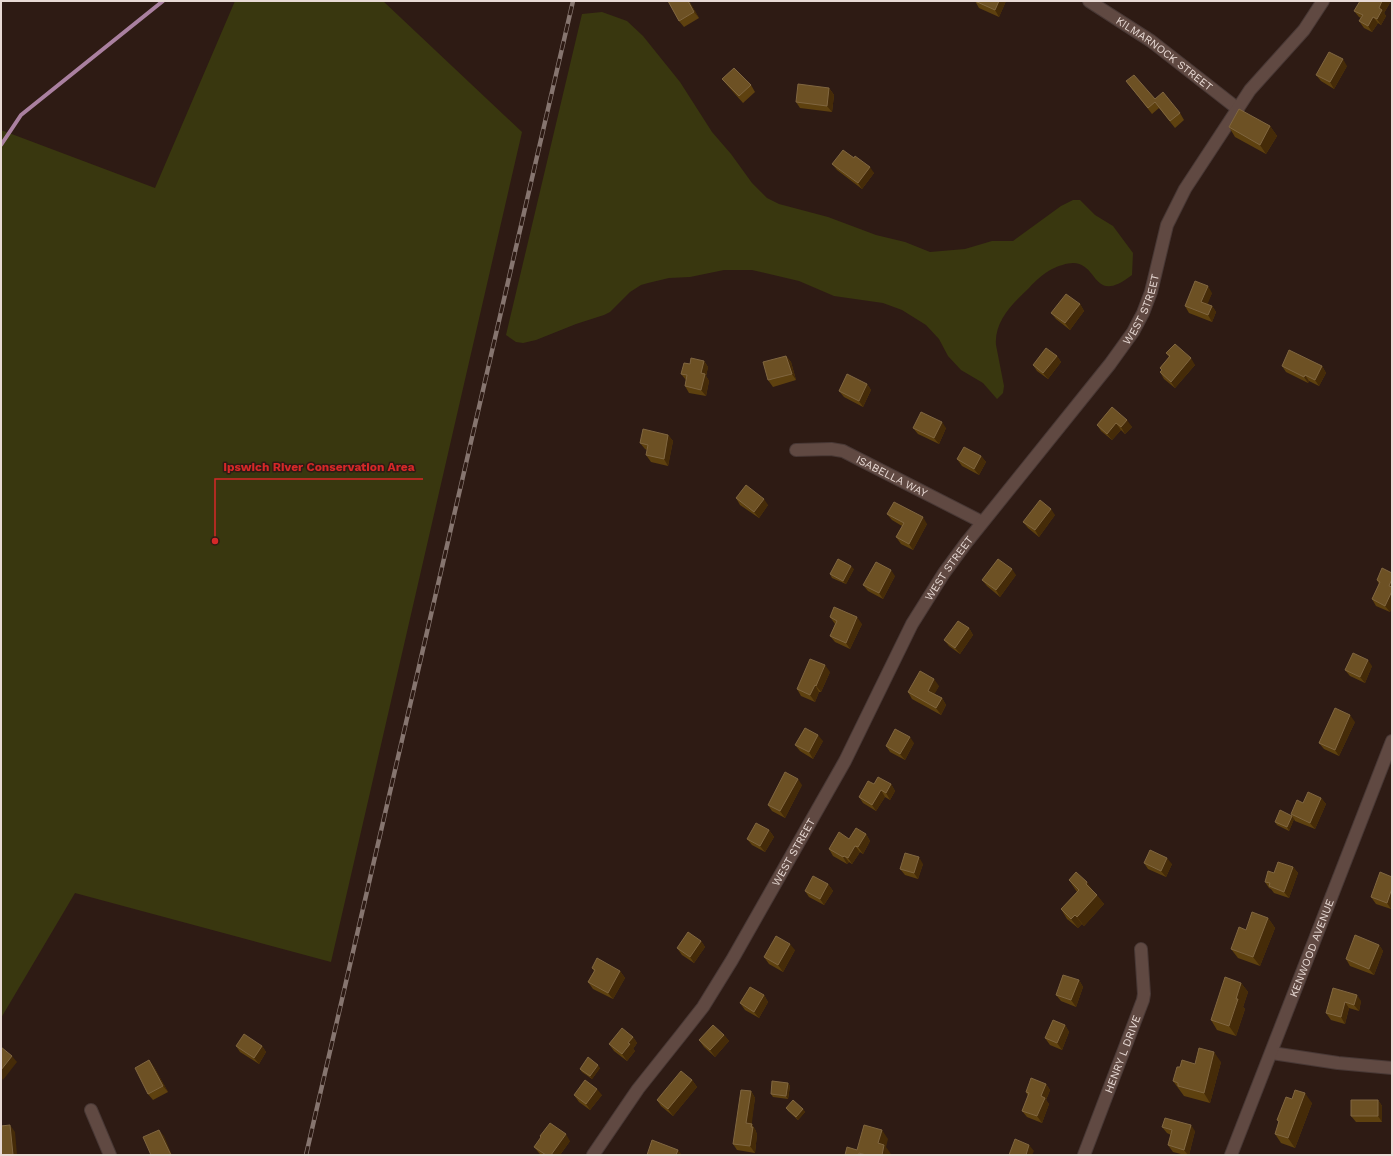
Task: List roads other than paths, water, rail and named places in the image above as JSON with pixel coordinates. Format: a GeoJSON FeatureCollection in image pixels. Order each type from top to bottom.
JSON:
{"type":"FeatureCollection","features":[{"type":"Feature","properties":{"kind":"street","name":"KILMARNOCK STREET"},"geometry":{"type":"LineString","coordinates":[[1089,1],[1157,45],[1238,109]]}},
{"type":"Feature","properties":{"kind":"street","name":"WEST STREET"},"geometry":{"type":"LineString","coordinates":[[593,1155],[638,1089],[681,1036],[712,992],[736,954],[845,761],[912,624],[944,573],[982,522],[1110,364],[1133,332],[1148,302],[1155,278],[1164,234],[1171,215],[1188,184],[1250,90],[1304,30],[1323,1]]}},
{"type":"Feature","properties":{"kind":"street","name":"ISABELLA WAY"},"geometry":{"type":"LineString","coordinates":[[796,450],[832,449],[843,451],[982,522]]}},
{"type":"Feature","properties":{"kind":"street","name":"KENWOOD AVENUE"},"geometry":{"type":"LineString","coordinates":[[1231,1155],[1257,1086],[1272,1053],[1285,1014],[1392,741]]}},
{"type":"Feature","properties":{"kind":"street","name":"HENRY L DRIVE"},"geometry":{"type":"LineString","coordinates":[[1084,1155],[1143,1000],[1144,994],[1140,949]]}},
{"type":"Feature","properties":{"kind":"street"},"geometry":{"type":"LineString","coordinates":[[1272,1053],[1338,1063],[1392,1068]]}},
{"type":"Feature","properties":{"kind":"street"},"geometry":{"type":"LineString","coordinates":[[91,1110],[110,1155]]}},
{"type":"Feature","properties":{"kind":"waterway"},"geometry":{"type":"LineString","coordinates":[[1,145],[21,115],[163,1]]}},
{"type":"Feature","properties":{"kind":"railway"},"geometry":{"type":"LineString","coordinates":[[306,1155],[573,1]]}},
{"type":"Feature","properties":{"kind":"place","name":"Ipswich River Conservation Area"},"geometry":{"type":"Point","coordinates":[215,541]}}]}
